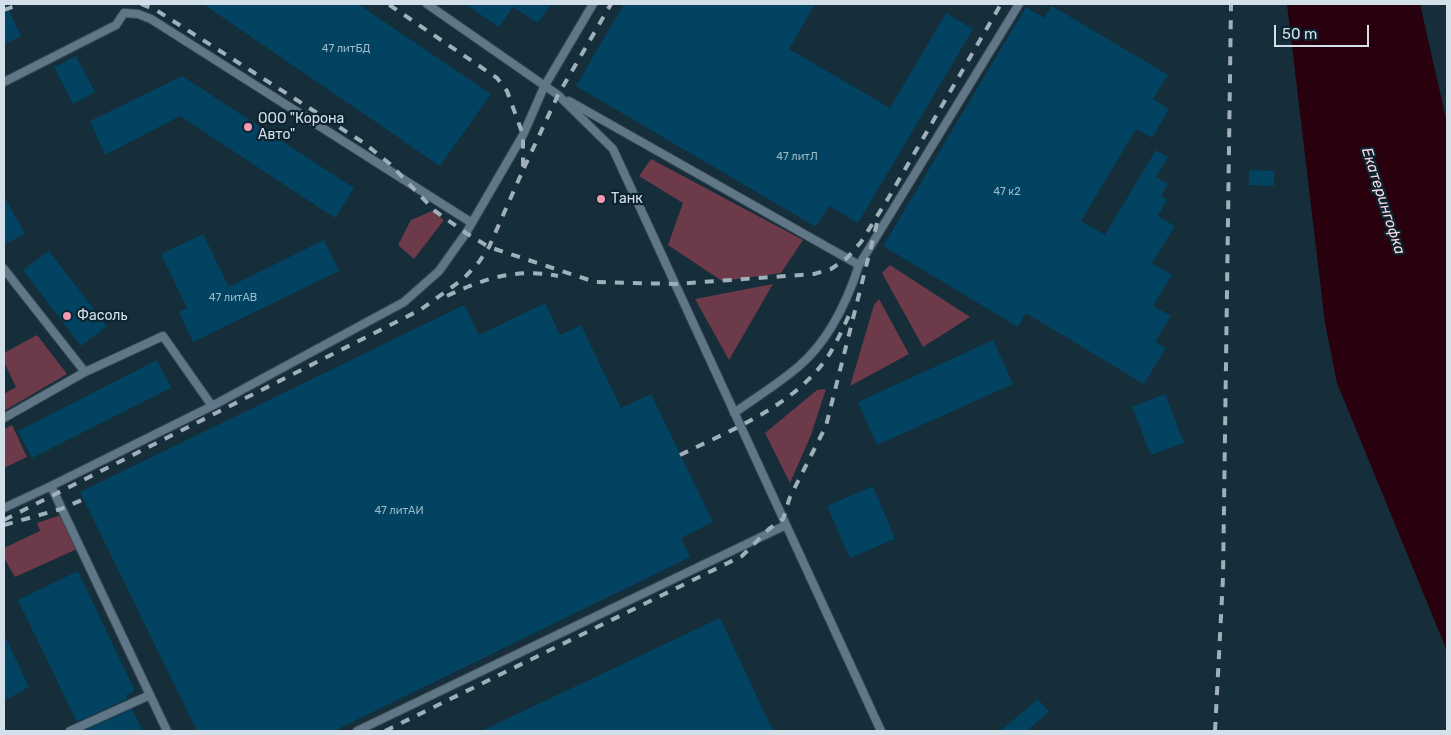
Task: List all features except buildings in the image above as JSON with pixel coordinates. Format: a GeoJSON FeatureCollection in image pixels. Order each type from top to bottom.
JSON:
{"type":"FeatureCollection","features":[{"type":"Feature","properties":{"kind":"lane"},"geometry":{"type":"LineString","coordinates":[[4,82],[116,25],[124,13],[124,4]]}},
{"type":"Feature","properties":{"kind":"lane"},"geometry":{"type":"LineString","coordinates":[[426,4],[544,87],[859,265]]}},
{"type":"Feature","properties":{"kind":"lane"},"geometry":{"type":"LineString","coordinates":[[4,508],[212,406],[404,302],[439,271],[472,223],[523,135],[544,87],[593,4]]}},
{"type":"Feature","properties":{"kind":"lane"},"geometry":{"type":"LineString","coordinates":[[734,412],[798,367],[816,350],[832,327],[852,288],[859,265],[1019,4]]}},
{"type":"Feature","properties":{"kind":"lane"},"geometry":{"type":"LineString","coordinates":[[124,13],[138,14],[151,19],[472,223]]}},
{"type":"Feature","properties":{"kind":"lane"},"geometry":{"type":"LineString","coordinates":[[558,95],[613,149],[881,731]]}},
{"type":"Feature","properties":{"kind":"lane"},"geometry":{"type":"LineString","coordinates":[[4,268],[85,372]]}},
{"type":"Feature","properties":{"kind":"lane"},"geometry":{"type":"LineString","coordinates":[[4,418],[85,372],[163,336],[212,406]]}},
{"type":"Feature","properties":{"kind":"lane"},"geometry":{"type":"LineString","coordinates":[[51,486],[167,731]]}},
{"type":"Feature","properties":{"kind":"lane"},"geometry":{"type":"LineString","coordinates":[[357,731],[786,525]]}},
{"type":"Feature","properties":{"kind":"lane"},"geometry":{"type":"LineString","coordinates":[[70,731],[150,695]]}},
{"type":"Feature","properties":{"kind":"shaded area"},"geometry":{"type":"Polygon","coordinates":[[[651,159],[803,240],[781,273],[722,281],[668,245],[683,203],[639,176],[651,159]]]}},
{"type":"Feature","properties":{"kind":"shaded area"},"geometry":{"type":"Polygon","coordinates":[[[432,211],[444,220],[414,259],[398,245],[411,220],[432,211]]]}},
{"type":"Feature","properties":{"kind":"shaded area"},"geometry":{"type":"Polygon","coordinates":[[[890,265],[970,317],[923,347],[882,273],[890,265]]]}},
{"type":"Feature","properties":{"kind":"shaded area"},"geometry":{"type":"Polygon","coordinates":[[[773,284],[729,360],[695,299],[773,284]]]}},
{"type":"Feature","properties":{"kind":"shaded area"},"geometry":{"type":"Polygon","coordinates":[[[879,299],[909,354],[850,386],[874,305],[879,299]]]}},
{"type":"Feature","properties":{"kind":"shaded area"},"geometry":{"type":"Polygon","coordinates":[[[37,335],[67,374],[4,411],[4,394],[16,387],[4,362],[4,353],[37,335]]]}},
{"type":"Feature","properties":{"kind":"shaded area"},"geometry":{"type":"Polygon","coordinates":[[[826,389],[811,435],[790,483],[765,433],[817,390],[826,389]]]}},
{"type":"Feature","properties":{"kind":"shaded area"},"geometry":{"type":"Polygon","coordinates":[[[12,425],[27,457],[4,468],[4,429],[12,425]]]}},
{"type":"Feature","properties":{"kind":"shaded area"},"geometry":{"type":"Polygon","coordinates":[[[61,515],[77,549],[15,577],[4,558],[4,548],[40,531],[37,523],[61,515]]]}},
{"type":"Feature","properties":{"kind":"water","name":"Екатерингофка"},"geometry":{"type":"Polygon","coordinates":[[[1287,4],[1420,4],[1447,123],[1447,651],[1337,383],[1325,323],[1287,4]]]}},
{"type":"Feature","properties":{"kind":"railway"},"geometry":{"type":"LineString","coordinates":[[4,10],[20,4]]}},
{"type":"Feature","properties":{"kind":"railway"},"geometry":{"type":"LineString","coordinates":[[141,4],[156,10],[364,143],[390,164],[435,211],[489,247],[595,282],[675,284],[814,274],[831,269],[847,258],[861,242],[889,197],[1001,4]]}},
{"type":"Feature","properties":{"kind":"railway"},"geometry":{"type":"LineString","coordinates":[[4,520],[420,310],[463,279],[479,262],[489,247],[523,170],[523,135],[507,91],[497,78],[388,4]]}},
{"type":"Feature","properties":{"kind":"railway"},"geometry":{"type":"LineString","coordinates":[[524,168],[558,95],[611,4]]}},
{"type":"Feature","properties":{"kind":"railway"},"geometry":{"type":"LineString","coordinates":[[1215,731],[1223,578],[1231,4]]}},
{"type":"Feature","properties":{"kind":"railway"},"geometry":{"type":"LineString","coordinates":[[385,731],[742,556],[769,529],[783,519],[790,497],[826,426],[877,223]]}},
{"type":"Feature","properties":{"kind":"railway"},"geometry":{"type":"LineString","coordinates":[[447,296],[474,284],[501,276],[528,273],[558,276]]}},
{"type":"Feature","properties":{"kind":"railway"},"geometry":{"type":"LineString","coordinates":[[680,455],[739,427],[777,405],[794,392],[810,378],[828,357],[851,311]]}},
{"type":"Feature","properties":{"kind":"railway"},"geometry":{"type":"LineString","coordinates":[[4,525],[61,509],[84,499]]}},
{"type":"Feature","properties":{"kind":"place","name":"ООО \"Корона Авто\""},"geometry":{"type":"Point","coordinates":[248,127]}},
{"type":"Feature","properties":{"kind":"place","name":"Танк"},"geometry":{"type":"Point","coordinates":[601,199]}},
{"type":"Feature","properties":{"kind":"place","name":"Фасоль"},"geometry":{"type":"Point","coordinates":[67,316]}}]}
